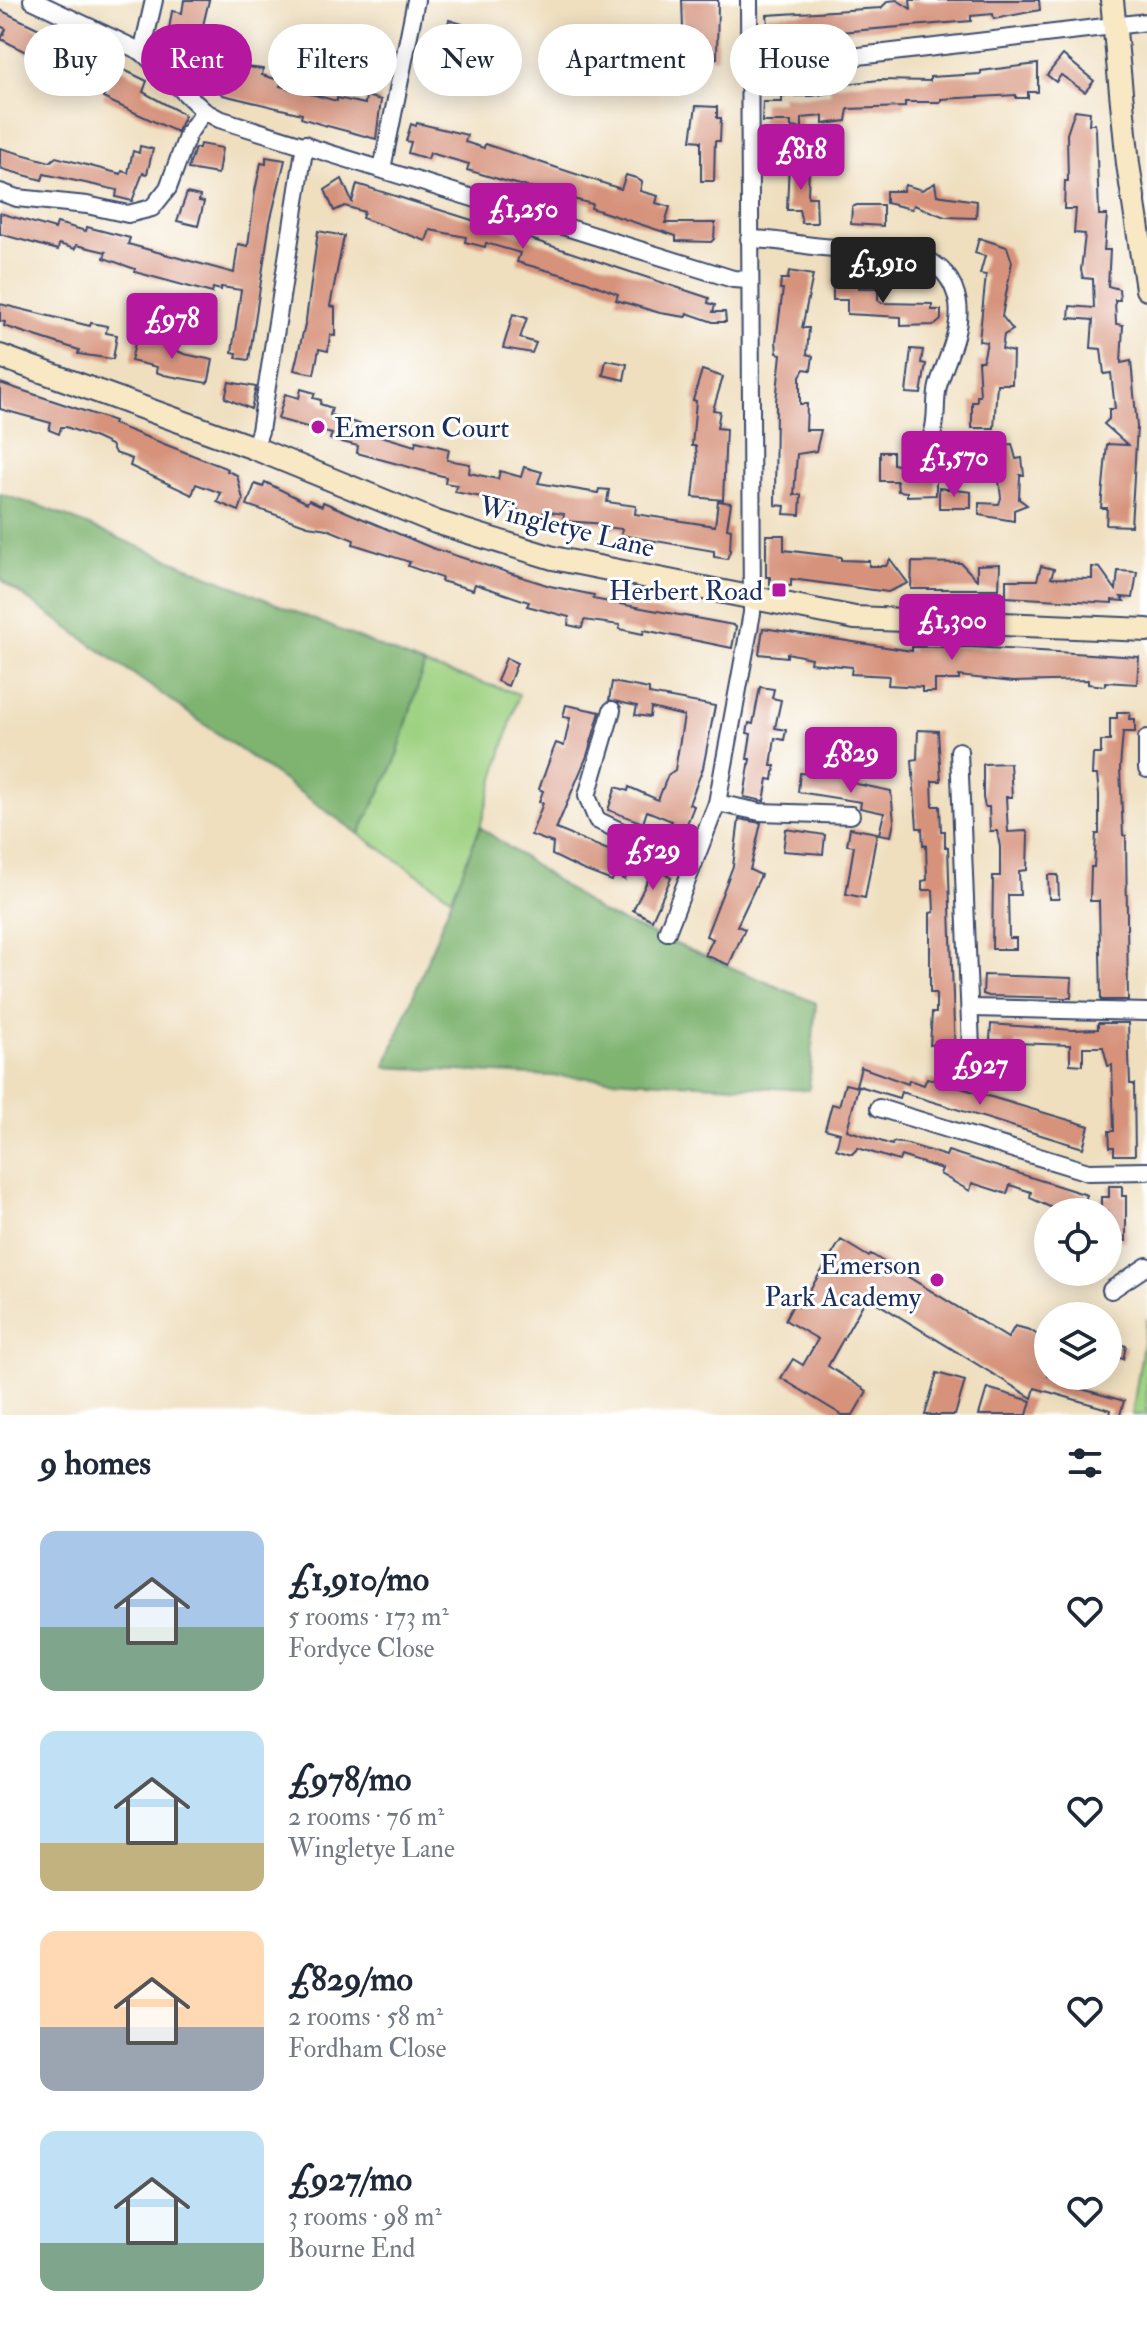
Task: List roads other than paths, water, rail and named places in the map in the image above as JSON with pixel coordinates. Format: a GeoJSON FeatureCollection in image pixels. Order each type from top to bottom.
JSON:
{"type":"FeatureCollection","features":[{"type":"Feature","properties":{"kind":"street"},"geometry":{"type":"LineString","coordinates":[[32,0],[141,52]]}},
{"type":"Feature","properties":{"kind":"street"},"geometry":{"type":"LineString","coordinates":[[148,24],[154,0]]}},
{"type":"Feature","properties":{"kind":"street"},"geometry":{"type":"LineString","coordinates":[[382,169],[416,0]]}},
{"type":"Feature","properties":{"kind":"street"},"geometry":{"type":"LineString","coordinates":[[749,0],[749,24]]}},
{"type":"Feature","properties":{"kind":"street"},"geometry":{"type":"LineString","coordinates":[[1112,0],[1112,26],[1147,289]]}},
{"type":"Feature","properties":{"kind":"street"},"geometry":{"type":"LineString","coordinates":[[858,56],[1147,22]]}},
{"type":"Feature","properties":{"kind":"street"},"geometry":{"type":"LineString","coordinates":[[188,96],[204,111],[219,119],[733,279],[749,280]]}},
{"type":"Feature","properties":{"kind":"street"},"geometry":{"type":"LineString","coordinates":[[667,932],[717,803],[752,613],[749,96]]}},
{"type":"Feature","properties":{"kind":"street"},"geometry":{"type":"LineString","coordinates":[[0,192],[17,198],[87,205],[128,214],[152,208],[168,188],[188,134],[204,111]]}},
{"type":"Feature","properties":{"kind":"street"},"geometry":{"type":"LineString","coordinates":[[254,448],[260,431],[305,144]]}},
{"type":"Feature","properties":{"kind":"street"},"geometry":{"type":"LineString","coordinates":[[749,239],[782,239],[825,247],[906,252],[936,263],[954,289],[959,320],[937,390],[932,435]]}},
{"type":"Feature","properties":{"kind":"street","name":"Wingletye Lane"},"geometry":{"type":"LineString","coordinates":[[0,356],[254,448],[436,522],[510,546],[590,566],[855,618],[898,623],[1147,630]]}},
{"type":"Feature","properties":{"kind":"street"},"geometry":{"type":"LineString","coordinates":[[612,710],[587,796],[597,820],[673,856],[696,855]]}},
{"type":"Feature","properties":{"kind":"street"},"geometry":{"type":"LineString","coordinates":[[1147,738],[1147,769]]}},
{"type":"Feature","properties":{"kind":"street"},"geometry":{"type":"LineString","coordinates":[[959,751],[971,1048]]}},
{"type":"Feature","properties":{"kind":"street"},"geometry":{"type":"LineString","coordinates":[[717,803],[760,812],[851,815]]}},
{"type":"Feature","properties":{"kind":"street"},"geometry":{"type":"LineString","coordinates":[[971,1008],[1147,1012]]}},
{"type":"Feature","properties":{"kind":"street"},"geometry":{"type":"LineString","coordinates":[[879,1108],[1088,1172],[1147,1171]]}},
{"type":"Feature","properties":{"kind":"street"},"geometry":{"type":"LineString","coordinates":[[1111,1290],[1147,1266]]}},
{"type":"Feature","properties":{"kind":"place","name":"Emerson Court"},"geometry":{"type":"Point","coordinates":[318,427]}},
{"type":"Feature","properties":{"kind":"place","name":"Herbert Road"},"geometry":{"type":"Point","coordinates":[779,590]}},
{"type":"Feature","properties":{"kind":"place","name":"Emerson Park Academy"},"geometry":{"type":"Point","coordinates":[937,1280]}}]}
